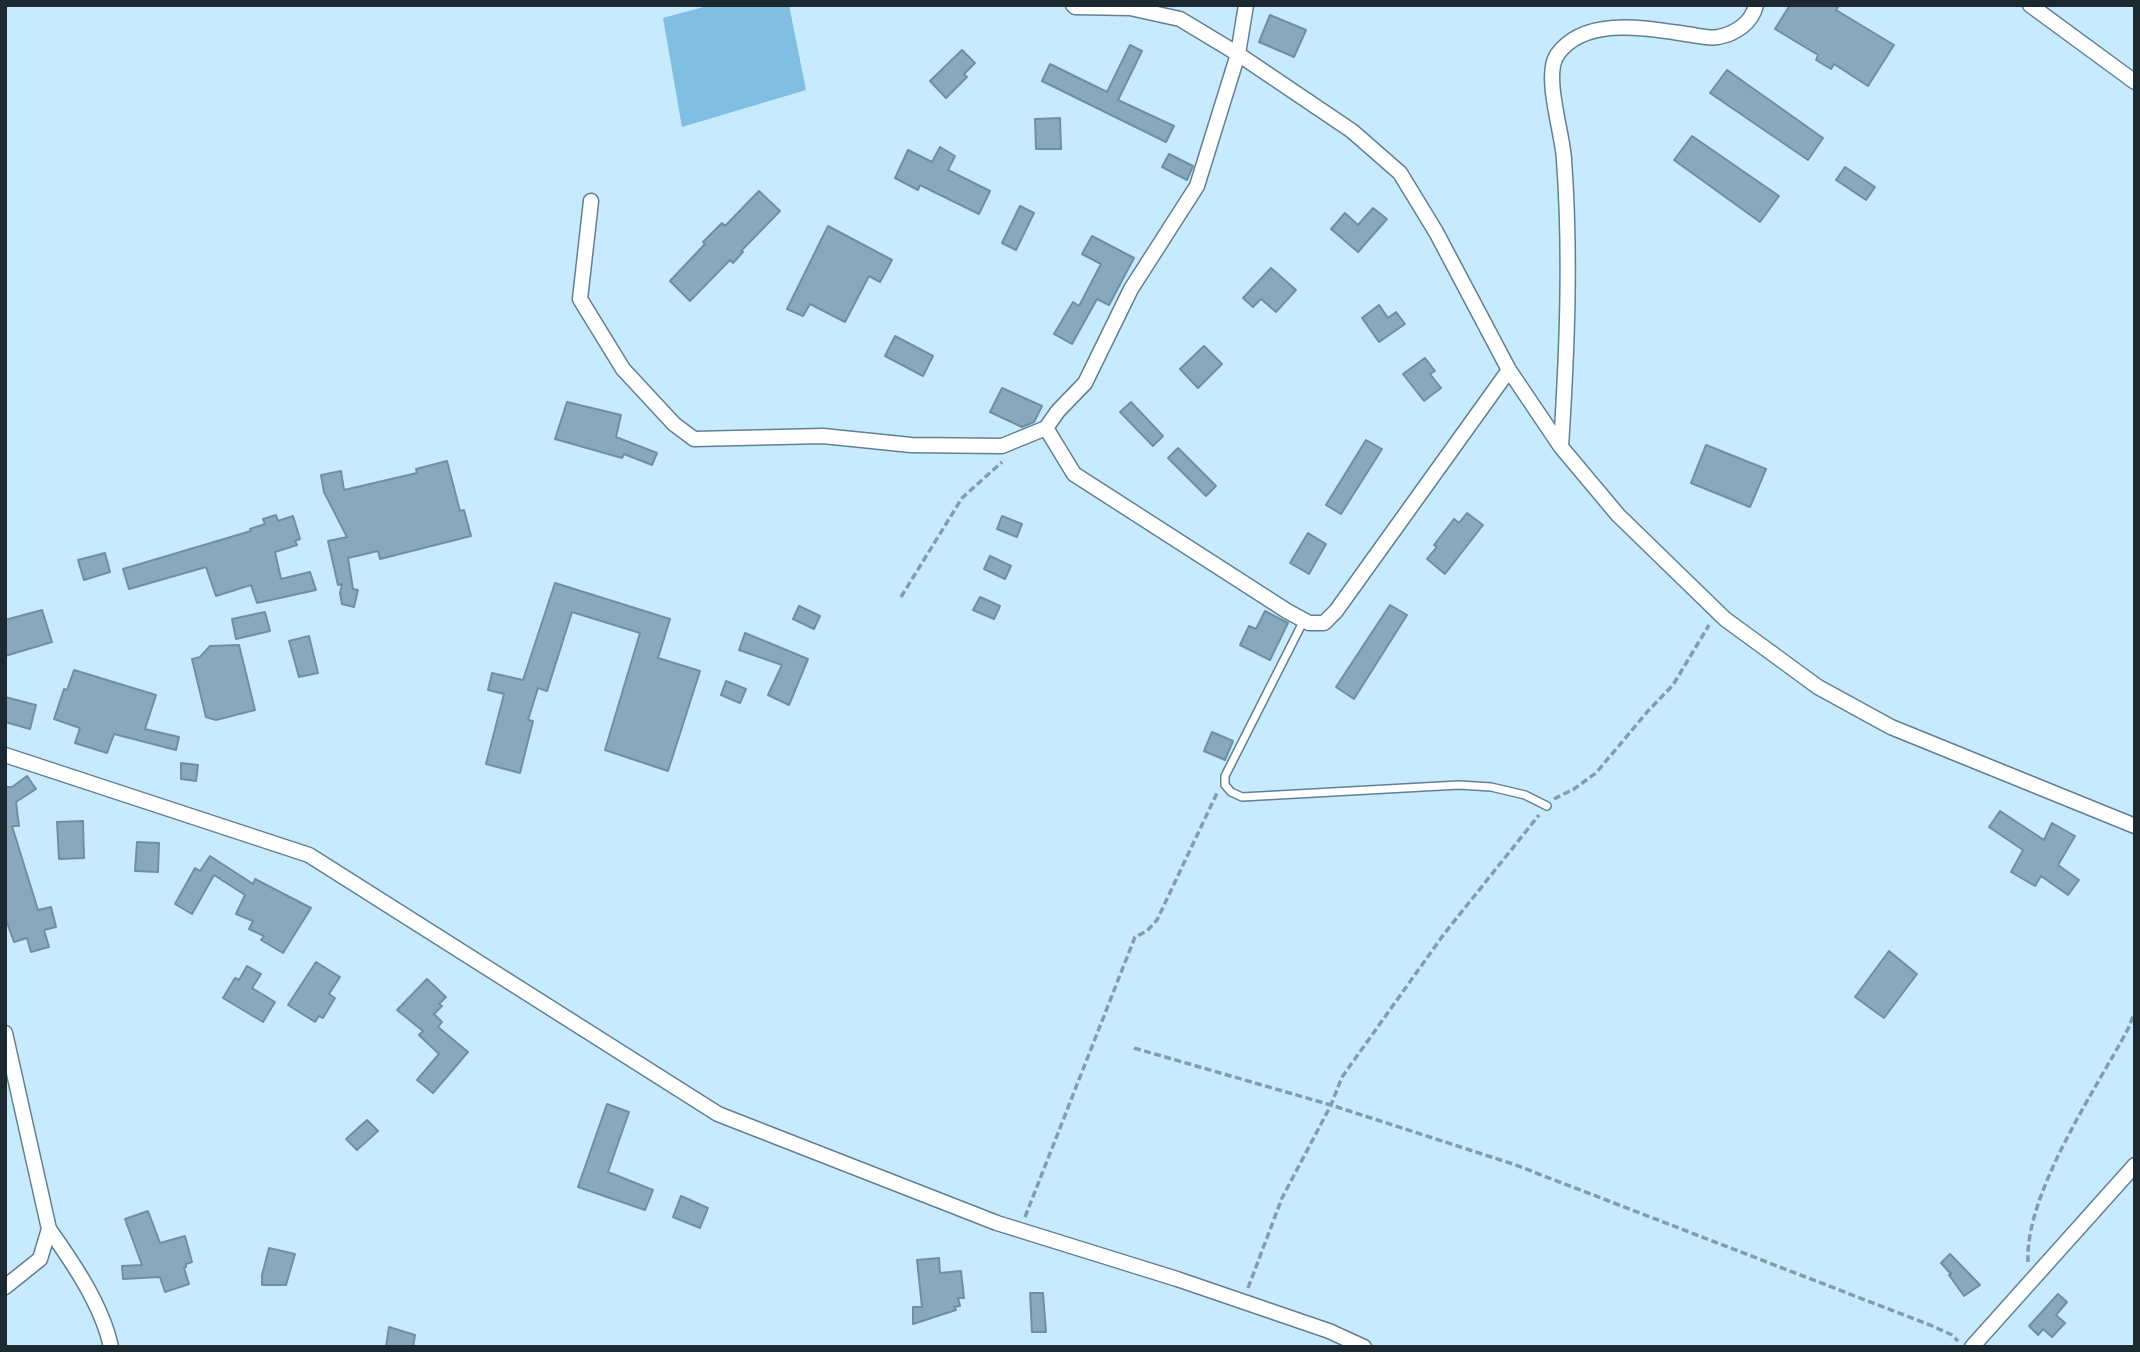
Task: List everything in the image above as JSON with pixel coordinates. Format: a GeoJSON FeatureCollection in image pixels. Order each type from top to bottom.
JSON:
{"type":"FeatureCollection","features":[{"type":"Feature","properties":{"kind":"street"},"geometry":{"type":"LineString","coordinates":[[1073,5],[1130,8],[1180,19],[1238,54],[1352,131],[1400,173],[1436,232],[1509,370],[1561,447],[1618,514],[1717,611],[1818,687],[1891,727],[2135,826]]}},
{"type":"Feature","properties":{"kind":"street"},"geometry":{"type":"LineString","coordinates":[[590,201],[580,299],[623,369],[674,424],[694,439],[823,436],[911,445],[1002,446],[1046,428],[1085,383],[1131,289],[1197,186],[1238,54],[1246,5]]}},
{"type":"Feature","properties":{"kind":"street"},"geometry":{"type":"LineString","coordinates":[[1561,447],[1569,308],[1569,255],[1564,156],[1551,81],[1556,56],[1576,38],[1600,27],[1633,28],[1716,38],[1739,30],[1754,13],[1756,5]]}},
{"type":"Feature","properties":{"kind":"street"},"geometry":{"type":"LineString","coordinates":[[2030,5],[2135,82]]}},
{"type":"Feature","properties":{"kind":"street"},"geometry":{"type":"LineString","coordinates":[[1046,428],[1074,474],[1309,623],[1324,623],[1336,611],[1509,370]]}},
{"type":"Feature","properties":{"kind":"street"},"geometry":{"type":"LineString","coordinates":[[5,755],[309,855],[718,1114],[1020,1230],[1243,1301],[1329,1331],[1364,1347]]}},
{"type":"Feature","properties":{"kind":"street"},"geometry":{"type":"LineString","coordinates":[[5,1033],[48,1229],[77,1270],[108,1334],[111,1347]]}},
{"type":"Feature","properties":{"kind":"street"},"geometry":{"type":"LineString","coordinates":[[1972,1347],[2135,1165]]}},
{"type":"Feature","properties":{"kind":"street"},"geometry":{"type":"LineString","coordinates":[[5,1287],[40,1259],[48,1229]]}},
{"type":"Feature","properties":{"kind":"lane"},"geometry":{"type":"LineString","coordinates":[[1304,620],[1224,776],[1224,785],[1231,792],[1241,797],[1425,786],[1491,787],[1525,795],[1547,806]]}},
{"type":"Feature","properties":{"kind":"path"},"geometry":{"type":"LineString","coordinates":[[901,597],[962,498],[995,470],[1014,441]]}},
{"type":"Feature","properties":{"kind":"path"},"geometry":{"type":"LineString","coordinates":[[1243,1301],[1282,1198],[1331,1105],[1342,1077],[1444,934],[1547,806],[1596,773],[1673,685],[1717,611]]}},
{"type":"Feature","properties":{"kind":"path"},"geometry":{"type":"LineString","coordinates":[[1020,1230],[1135,937],[1147,931],[1157,920],[1216,794],[1224,785]]}},
{"type":"Feature","properties":{"kind":"path"},"geometry":{"type":"LineString","coordinates":[[2028,1285],[2027,1248],[2033,1219],[2047,1179],[2135,1012]]}},
{"type":"Feature","properties":{"kind":"path"},"geometry":{"type":"LineString","coordinates":[[1134,1048],[1331,1105],[1513,1164],[1930,1325],[1952,1335],[1962,1347]]}},
{"type":"Feature","properties":{"kind":"water"},"geometry":{"type":"Polygon","coordinates":[[[711,5],[789,5],[806,90],[682,127],[663,18],[711,5]]]}},
{"type":"Feature","properties":{"kind":"building"},"geometry":{"type":"Polygon","coordinates":[[[1790,5],[1839,5],[1836,10],[1894,45],[1868,86],[1834,64],[1831,69],[1816,60],[1818,55],[1775,29],[1790,5]]]}},
{"type":"Feature","properties":{"kind":"building"},"geometry":{"type":"Polygon","coordinates":[[[1270,15],[1306,30],[1294,57],[1259,42],[1270,15]]]}},
{"type":"Feature","properties":{"kind":"building"},"geometry":{"type":"Polygon","coordinates":[[[1130,45],[1142,51],[1118,100],[1174,126],[1166,142],[1042,81],[1050,64],[1107,92],[1130,45]]]}},
{"type":"Feature","properties":{"kind":"building"},"geometry":{"type":"Polygon","coordinates":[[[962,50],[975,63],[964,74],[967,77],[946,98],[930,81],[962,50]]]}},
{"type":"Feature","properties":{"kind":"building"},"geometry":{"type":"Polygon","coordinates":[[[1727,70],[1823,138],[1808,160],[1710,93],[1727,70]]]}},
{"type":"Feature","properties":{"kind":"building"},"geometry":{"type":"Polygon","coordinates":[[[1060,118],[1061,149],[1036,149],[1035,119],[1060,118]]]}},
{"type":"Feature","properties":{"kind":"building"},"geometry":{"type":"Polygon","coordinates":[[[1692,136],[1779,196],[1760,222],[1674,160],[1692,136]]]}},
{"type":"Feature","properties":{"kind":"building"},"geometry":{"type":"Polygon","coordinates":[[[940,147],[955,156],[948,170],[990,191],[979,214],[920,185],[918,190],[895,178],[908,150],[932,162],[940,147]]]}},
{"type":"Feature","properties":{"kind":"building"},"geometry":{"type":"Polygon","coordinates":[[[1169,154],[1193,166],[1187,180],[1162,167],[1169,154]]]}},
{"type":"Feature","properties":{"kind":"building"},"geometry":{"type":"Polygon","coordinates":[[[1845,167],[1875,187],[1866,200],[1836,180],[1845,167]]]}},
{"type":"Feature","properties":{"kind":"building"},"geometry":{"type":"Polygon","coordinates":[[[759,191],[780,211],[741,251],[743,252],[733,263],[730,260],[690,301],[670,281],[705,244],[703,242],[722,223],[725,226],[759,191]]]}},
{"type":"Feature","properties":{"kind":"building"},"geometry":{"type":"Polygon","coordinates":[[[1020,206],[1034,213],[1016,250],[1002,243],[1020,206]]]}},
{"type":"Feature","properties":{"kind":"building"},"geometry":{"type":"Polygon","coordinates":[[[1373,208],[1387,219],[1358,252],[1331,229],[1345,213],[1358,225],[1373,208]]]}},
{"type":"Feature","properties":{"kind":"building"},"geometry":{"type":"Polygon","coordinates":[[[828,226],[892,260],[880,282],[869,276],[845,322],[810,304],[803,316],[787,309],[828,226]]]}},
{"type":"Feature","properties":{"kind":"building"},"geometry":{"type":"Polygon","coordinates":[[[1092,236],[1134,258],[1109,305],[1097,299],[1072,344],[1054,334],[1073,302],[1079,306],[1101,264],[1082,254],[1092,236]]]}},
{"type":"Feature","properties":{"kind":"building"},"geometry":{"type":"Polygon","coordinates":[[[1271,268],[1296,290],[1276,312],[1261,299],[1253,307],[1243,298],[1271,268]]]}},
{"type":"Feature","properties":{"kind":"building"},"geometry":{"type":"Polygon","coordinates":[[[1379,305],[1388,318],[1396,312],[1405,324],[1379,342],[1362,318],[1379,305]]]}},
{"type":"Feature","properties":{"kind":"building"},"geometry":{"type":"Polygon","coordinates":[[[895,336],[933,356],[923,376],[885,356],[895,336]]]}},
{"type":"Feature","properties":{"kind":"building"},"geometry":{"type":"Polygon","coordinates":[[[1204,346],[1222,364],[1198,388],[1180,369],[1204,346]]]}},
{"type":"Feature","properties":{"kind":"building"},"geometry":{"type":"Polygon","coordinates":[[[1425,358],[1435,371],[1430,374],[1441,388],[1424,401],[1403,374],[1425,358]]]}},
{"type":"Feature","properties":{"kind":"building"},"geometry":{"type":"Polygon","coordinates":[[[1002,388],[1042,406],[1034,422],[1022,427],[990,412],[1002,388]]]}},
{"type":"Feature","properties":{"kind":"building"},"geometry":{"type":"Polygon","coordinates":[[[567,402],[621,415],[616,437],[657,453],[652,465],[624,454],[622,458],[555,439],[567,402]]]}},
{"type":"Feature","properties":{"kind":"building"},"geometry":{"type":"Polygon","coordinates":[[[1131,402],[1163,436],[1153,446],[1120,412],[1131,402]]]}},
{"type":"Feature","properties":{"kind":"building"},"geometry":{"type":"Polygon","coordinates":[[[1366,440],[1382,449],[1341,514],[1326,505],[1366,440]]]}},
{"type":"Feature","properties":{"kind":"building"},"geometry":{"type":"Polygon","coordinates":[[[1706,445],[1766,469],[1750,507],[1691,483],[1706,445]]]}},
{"type":"Feature","properties":{"kind":"building"},"geometry":{"type":"Polygon","coordinates":[[[1178,448],[1216,486],[1206,496],[1168,458],[1178,448]]]}},
{"type":"Feature","properties":{"kind":"building"},"geometry":{"type":"Polygon","coordinates":[[[447,461],[460,511],[464,510],[471,536],[380,559],[378,551],[348,558],[353,589],[358,590],[354,607],[342,604],[342,584],[338,585],[328,541],[347,537],[324,492],[321,475],[341,471],[344,490],[417,473],[416,469],[447,461]]]}},
{"type":"Feature","properties":{"kind":"building"},"geometry":{"type":"Polygon","coordinates":[[[1467,513],[1483,525],[1445,574],[1427,559],[1454,519],[1459,523],[1467,513]]]}},
{"type":"Feature","properties":{"kind":"building"},"geometry":{"type":"Polygon","coordinates":[[[276,515],[278,521],[293,516],[300,539],[295,541],[297,545],[275,552],[281,579],[310,572],[316,590],[257,603],[251,585],[216,596],[206,567],[129,589],[123,569],[251,531],[250,529],[265,524],[263,519],[276,515]]]}},
{"type":"Feature","properties":{"kind":"building"},"geometry":{"type":"Polygon","coordinates":[[[1002,516],[1022,524],[1017,537],[997,529],[1002,516]]]}},
{"type":"Feature","properties":{"kind":"building"},"geometry":{"type":"Polygon","coordinates":[[[1308,533],[1326,544],[1309,574],[1290,563],[1308,533]]]}},
{"type":"Feature","properties":{"kind":"building"},"geometry":{"type":"Polygon","coordinates":[[[105,553],[110,572],[84,580],[78,560],[105,553]]]}},
{"type":"Feature","properties":{"kind":"building"},"geometry":{"type":"Polygon","coordinates":[[[990,556],[1011,566],[1005,579],[984,569],[990,556]]]}},
{"type":"Feature","properties":{"kind":"building"},"geometry":{"type":"Polygon","coordinates":[[[555,583],[670,619],[658,658],[700,671],[668,771],[605,750],[640,633],[572,612],[547,691],[538,688],[528,720],[533,721],[520,773],[486,764],[504,694],[488,690],[492,673],[523,680],[555,583]]]}},
{"type":"Feature","properties":{"kind":"building"},"geometry":{"type":"Polygon","coordinates":[[[980,597],[1000,606],[994,619],[973,610],[980,597]]]}},
{"type":"Feature","properties":{"kind":"building"},"geometry":{"type":"Polygon","coordinates":[[[1390,605],[1407,615],[1354,699],[1336,687],[1390,605]]]}},
{"type":"Feature","properties":{"kind":"building"},"geometry":{"type":"Polygon","coordinates":[[[799,606],[820,616],[814,629],[793,619],[799,606]]]}},
{"type":"Feature","properties":{"kind":"building"},"geometry":{"type":"Polygon","coordinates":[[[42,610],[52,642],[5,656],[5,620],[42,610]]]}},
{"type":"Feature","properties":{"kind":"building"},"geometry":{"type":"Polygon","coordinates":[[[1265,611],[1288,623],[1270,660],[1240,645],[1249,626],[1256,629],[1265,611]]]}},
{"type":"Feature","properties":{"kind":"building"},"geometry":{"type":"Polygon","coordinates":[[[265,612],[270,631],[236,639],[232,619],[265,612]]]}},
{"type":"Feature","properties":{"kind":"building"},"geometry":{"type":"Polygon","coordinates":[[[745,633],[808,659],[789,705],[768,695],[782,665],[739,650],[745,633]]]}},
{"type":"Feature","properties":{"kind":"building"},"geometry":{"type":"Polygon","coordinates":[[[309,636],[318,673],[299,677],[289,641],[309,636]]]}},
{"type":"Feature","properties":{"kind":"building"},"geometry":{"type":"Polygon","coordinates":[[[239,645],[255,710],[216,720],[206,717],[192,659],[200,657],[210,646],[239,645]]]}},
{"type":"Feature","properties":{"kind":"building"},"geometry":{"type":"Polygon","coordinates":[[[74,670],[156,695],[145,729],[179,737],[176,750],[114,734],[107,753],[75,743],[80,728],[54,719],[74,670]]]}},
{"type":"Feature","properties":{"kind":"building"},"geometry":{"type":"Polygon","coordinates":[[[726,681],[746,689],[740,703],[721,695],[726,681]]]}},
{"type":"Feature","properties":{"kind":"building"},"geometry":{"type":"Polygon","coordinates":[[[5,697],[36,705],[30,729],[5,722],[5,697]]]}},
{"type":"Feature","properties":{"kind":"building"},"geometry":{"type":"Polygon","coordinates":[[[1212,732],[1233,741],[1225,760],[1204,751],[1212,732]]]}},
{"type":"Feature","properties":{"kind":"building"},"geometry":{"type":"Polygon","coordinates":[[[181,763],[198,765],[196,781],[181,779],[181,763]]]}},
{"type":"Feature","properties":{"kind":"building"},"geometry":{"type":"Polygon","coordinates":[[[27,776],[36,789],[16,802],[19,826],[12,826],[38,910],[51,907],[56,927],[44,930],[49,947],[31,952],[27,938],[14,942],[5,917],[5,787],[12,787],[27,776]]]}},
{"type":"Feature","properties":{"kind":"building"},"geometry":{"type":"Polygon","coordinates":[[[2000,811],[2044,840],[2052,823],[2075,836],[2058,865],[2079,880],[2068,895],[2041,876],[2035,886],[2011,872],[2023,850],[1989,827],[2000,811]]]}},
{"type":"Feature","properties":{"kind":"building"},"geometry":{"type":"Polygon","coordinates":[[[83,821],[84,858],[59,859],[57,822],[83,821]]]}},
{"type":"Feature","properties":{"kind":"building"},"geometry":{"type":"Polygon","coordinates":[[[137,842],[159,843],[158,872],[135,871],[137,842]]]}},
{"type":"Feature","properties":{"kind":"building"},"geometry":{"type":"Polygon","coordinates":[[[210,856],[253,884],[255,879],[311,908],[283,953],[261,940],[264,936],[249,929],[253,921],[236,914],[245,895],[214,875],[192,914],[175,904],[195,868],[200,871],[210,856]]]}},
{"type":"Feature","properties":{"kind":"building"},"geometry":{"type":"Polygon","coordinates":[[[1889,951],[1917,974],[1884,1018],[1855,997],[1889,951]]]}},
{"type":"Feature","properties":{"kind":"building"},"geometry":{"type":"Polygon","coordinates":[[[316,962],[340,977],[329,994],[335,998],[323,1018],[319,1016],[315,1022],[288,1005],[316,962]]]}},
{"type":"Feature","properties":{"kind":"building"},"geometry":{"type":"Polygon","coordinates":[[[247,966],[261,974],[252,988],[275,1002],[263,1022],[223,998],[235,978],[239,980],[247,966]]]}},
{"type":"Feature","properties":{"kind":"building"},"geometry":{"type":"Polygon","coordinates":[[[427,979],[446,997],[434,1014],[442,1022],[438,1027],[468,1052],[433,1093],[417,1080],[439,1054],[419,1035],[423,1031],[397,1010],[427,979]]]}},
{"type":"Feature","properties":{"kind":"building"},"geometry":{"type":"Polygon","coordinates":[[[607,1104],[629,1112],[608,1172],[653,1190],[645,1210],[578,1187],[607,1104]]]}},
{"type":"Feature","properties":{"kind":"building"},"geometry":{"type":"Polygon","coordinates":[[[367,1120],[378,1131],[357,1150],[346,1139],[367,1120]]]}},
{"type":"Feature","properties":{"kind":"building"},"geometry":{"type":"Polygon","coordinates":[[[681,1196],[708,1208],[700,1228],[673,1217],[681,1196]]]}},
{"type":"Feature","properties":{"kind":"building"},"geometry":{"type":"Polygon","coordinates":[[[148,1211],[160,1243],[185,1236],[192,1262],[184,1268],[189,1284],[165,1292],[160,1277],[123,1279],[122,1266],[142,1265],[125,1219],[148,1211]]]}},
{"type":"Feature","properties":{"kind":"building"},"geometry":{"type":"Polygon","coordinates":[[[269,1248],[295,1254],[286,1285],[262,1285],[269,1248]]]}},
{"type":"Feature","properties":{"kind":"building"},"geometry":{"type":"Polygon","coordinates":[[[1950,1254],[1980,1285],[1964,1296],[1941,1263],[1950,1254]]]}},
{"type":"Feature","properties":{"kind":"building"},"geometry":{"type":"Polygon","coordinates":[[[939,1258],[940,1273],[961,1271],[964,1298],[958,1298],[960,1306],[954,1307],[956,1310],[913,1324],[913,1307],[922,1307],[917,1260],[939,1258]]]}},
{"type":"Feature","properties":{"kind":"building"},"geometry":{"type":"Polygon","coordinates":[[[1030,1293],[1043,1293],[1046,1332],[1032,1332],[1030,1293]]]}},
{"type":"Feature","properties":{"kind":"building"},"geometry":{"type":"Polygon","coordinates":[[[2058,1294],[2067,1302],[2056,1315],[2065,1323],[2052,1337],[2043,1329],[2038,1335],[2029,1326],[2058,1294]]]}},
{"type":"Feature","properties":{"kind":"building"},"geometry":{"type":"Polygon","coordinates":[[[389,1327],[415,1335],[413,1347],[386,1347],[389,1327]]]}}]}
